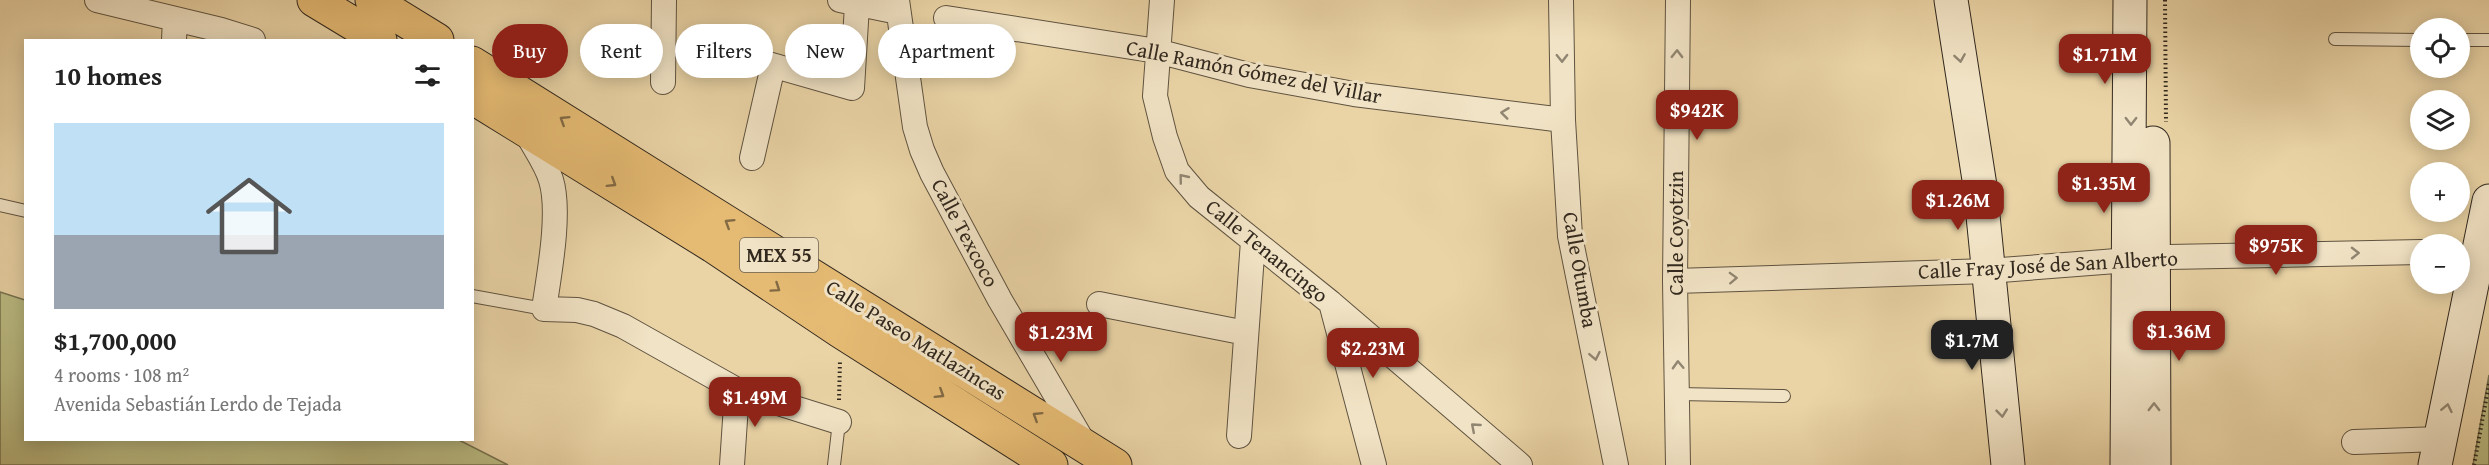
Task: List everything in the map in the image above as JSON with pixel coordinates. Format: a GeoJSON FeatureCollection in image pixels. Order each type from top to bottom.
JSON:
{"type":"FeatureCollection","features":[{"type":"Feature","properties":{"kind":"highway"},"geometry":{"type":"LineString","coordinates":[[314,0],[377,39]]}},
{"type":"Feature","properties":{"kind":"highway"},"geometry":{"type":"LineString","coordinates":[[372,0],[435,39]]}},
{"type":"Feature","properties":{"kind":"highway","name":"Calle Paseo Matlazincas"},"geometry":{"type":"LineString","coordinates":[[474,64],[1115,465]]}},
{"type":"Feature","properties":{"kind":"highway","name":"Calle Paseo Matlazincas"},"geometry":{"type":"LineString","coordinates":[[474,98],[713,246],[1020,455],[1051,465]]}},
{"type":"Feature","properties":{"kind":"main road"},"geometry":{"type":"LineString","coordinates":[[1951,0],[1980,186],[2008,465]]}},
{"type":"Feature","properties":{"kind":"main road"},"geometry":{"type":"LineString","coordinates":[[2130,0],[2131,169],[2141,260],[2154,465]]}},
{"type":"Feature","properties":{"kind":"main road"},"geometry":{"type":"LineString","coordinates":[[2127,465],[2141,260],[2152,0]]}},
{"type":"Feature","properties":{"kind":"main road"},"geometry":{"type":"LineString","coordinates":[[2470,248],[2489,201]]}},
{"type":"Feature","properties":{"kind":"main road"},"geometry":{"type":"LineString","coordinates":[[2438,452],[2462,294]]}},
{"type":"Feature","properties":{"kind":"street"},"geometry":{"type":"LineString","coordinates":[[97,0],[174,30],[245,39]]}},
{"type":"Feature","properties":{"kind":"street"},"geometry":{"type":"LineString","coordinates":[[663,81],[664,0]]}},
{"type":"Feature","properties":{"kind":"street","name":"Calle Tenancingo"},"geometry":{"type":"LineString","coordinates":[[1161,0],[1155,96],[1165,137],[1177,171],[1198,197],[1331,303],[1520,465]]}},
{"type":"Feature","properties":{"kind":"street","name":"Calle Otumba"},"geometry":{"type":"LineString","coordinates":[[1561,0],[1563,120],[1570,236],[1616,465]]}},
{"type":"Feature","properties":{"kind":"street","name":"Calle Coyotzin"},"geometry":{"type":"LineString","coordinates":[[1678,0],[1675,281],[1679,394],[1678,465]]}},
{"type":"Feature","properties":{"kind":"street"},"geometry":{"type":"LineString","coordinates":[[773,66],[852,88],[849,3],[898,6]]}},
{"type":"Feature","properties":{"kind":"street","name":"Calle Texcoco"},"geometry":{"type":"LineString","coordinates":[[898,6],[915,127],[932,173],[1000,300],[1086,447]]}},
{"type":"Feature","properties":{"kind":"street","name":"Calle Ramón Gómez del Villar"},"geometry":{"type":"LineString","coordinates":[[946,18],[1157,51],[1249,75],[1354,94],[1563,120]]}},
{"type":"Feature","properties":{"kind":"street"},"geometry":{"type":"LineString","coordinates":[[752,158],[770,78]]}},
{"type":"Feature","properties":{"kind":"street"},"geometry":{"type":"LineString","coordinates":[[524,128],[551,178],[554,192],[554,221],[544,309],[577,310],[604,318],[623,326],[737,390],[839,422]]}},
{"type":"Feature","properties":{"kind":"street"},"geometry":{"type":"LineString","coordinates":[[1239,436],[1253,241]]}},
{"type":"Feature","properties":{"kind":"street","name":"Calle Fray José de San Alberto"},"geometry":{"type":"LineString","coordinates":[[1675,281],[1988,271],[2141,260],[2410,252]]}},
{"type":"Feature","properties":{"kind":"street"},"geometry":{"type":"LineString","coordinates":[[1331,303],[1374,465]]}},
{"type":"Feature","properties":{"kind":"street"},"geometry":{"type":"LineString","coordinates":[[1099,304],[1246,333]]}},
{"type":"Feature","properties":{"kind":"street"},"geometry":{"type":"LineString","coordinates":[[732,465],[737,390]]}},
{"type":"Feature","properties":{"kind":"street"},"geometry":{"type":"LineString","coordinates":[[2354,442],[2438,452]]}},
{"type":"Feature","properties":{"kind":"lane"},"geometry":{"type":"LineString","coordinates":[[2334,39],[2410,40]]}},
{"type":"Feature","properties":{"kind":"lane"},"geometry":{"type":"LineString","coordinates":[[2470,40],[2489,40]]}},
{"type":"Feature","properties":{"kind":"lane"},"geometry":{"type":"LineString","coordinates":[[0,205],[24,211]]}},
{"type":"Feature","properties":{"kind":"lane"},"geometry":{"type":"LineString","coordinates":[[474,296],[544,309]]}},
{"type":"Feature","properties":{"kind":"lane"},"geometry":{"type":"LineString","coordinates":[[1679,394],[1784,396]]}},
{"type":"Feature","properties":{"kind":"lane"},"geometry":{"type":"LineString","coordinates":[[834,465],[839,422]]}},
{"type":"Feature","properties":{"kind":"path"},"geometry":{"type":"LineString","coordinates":[[839,422],[840,331]]}},
{"type":"Feature","properties":{"kind":"path"},"geometry":{"type":"LineString","coordinates":[[2474,465],[2489,384]]}},
{"type":"Feature","properties":{"kind":"green space"},"geometry":{"type":"Polygon","coordinates":[[[0,292],[24,300],[24,441],[461,441],[508,465],[0,465],[0,292]]]}},
{"type":"Feature","properties":{"kind":"green space"},"geometry":{"type":"Polygon","coordinates":[[[2489,375],[2489,465],[2473,465],[2489,375]]]}}]}
